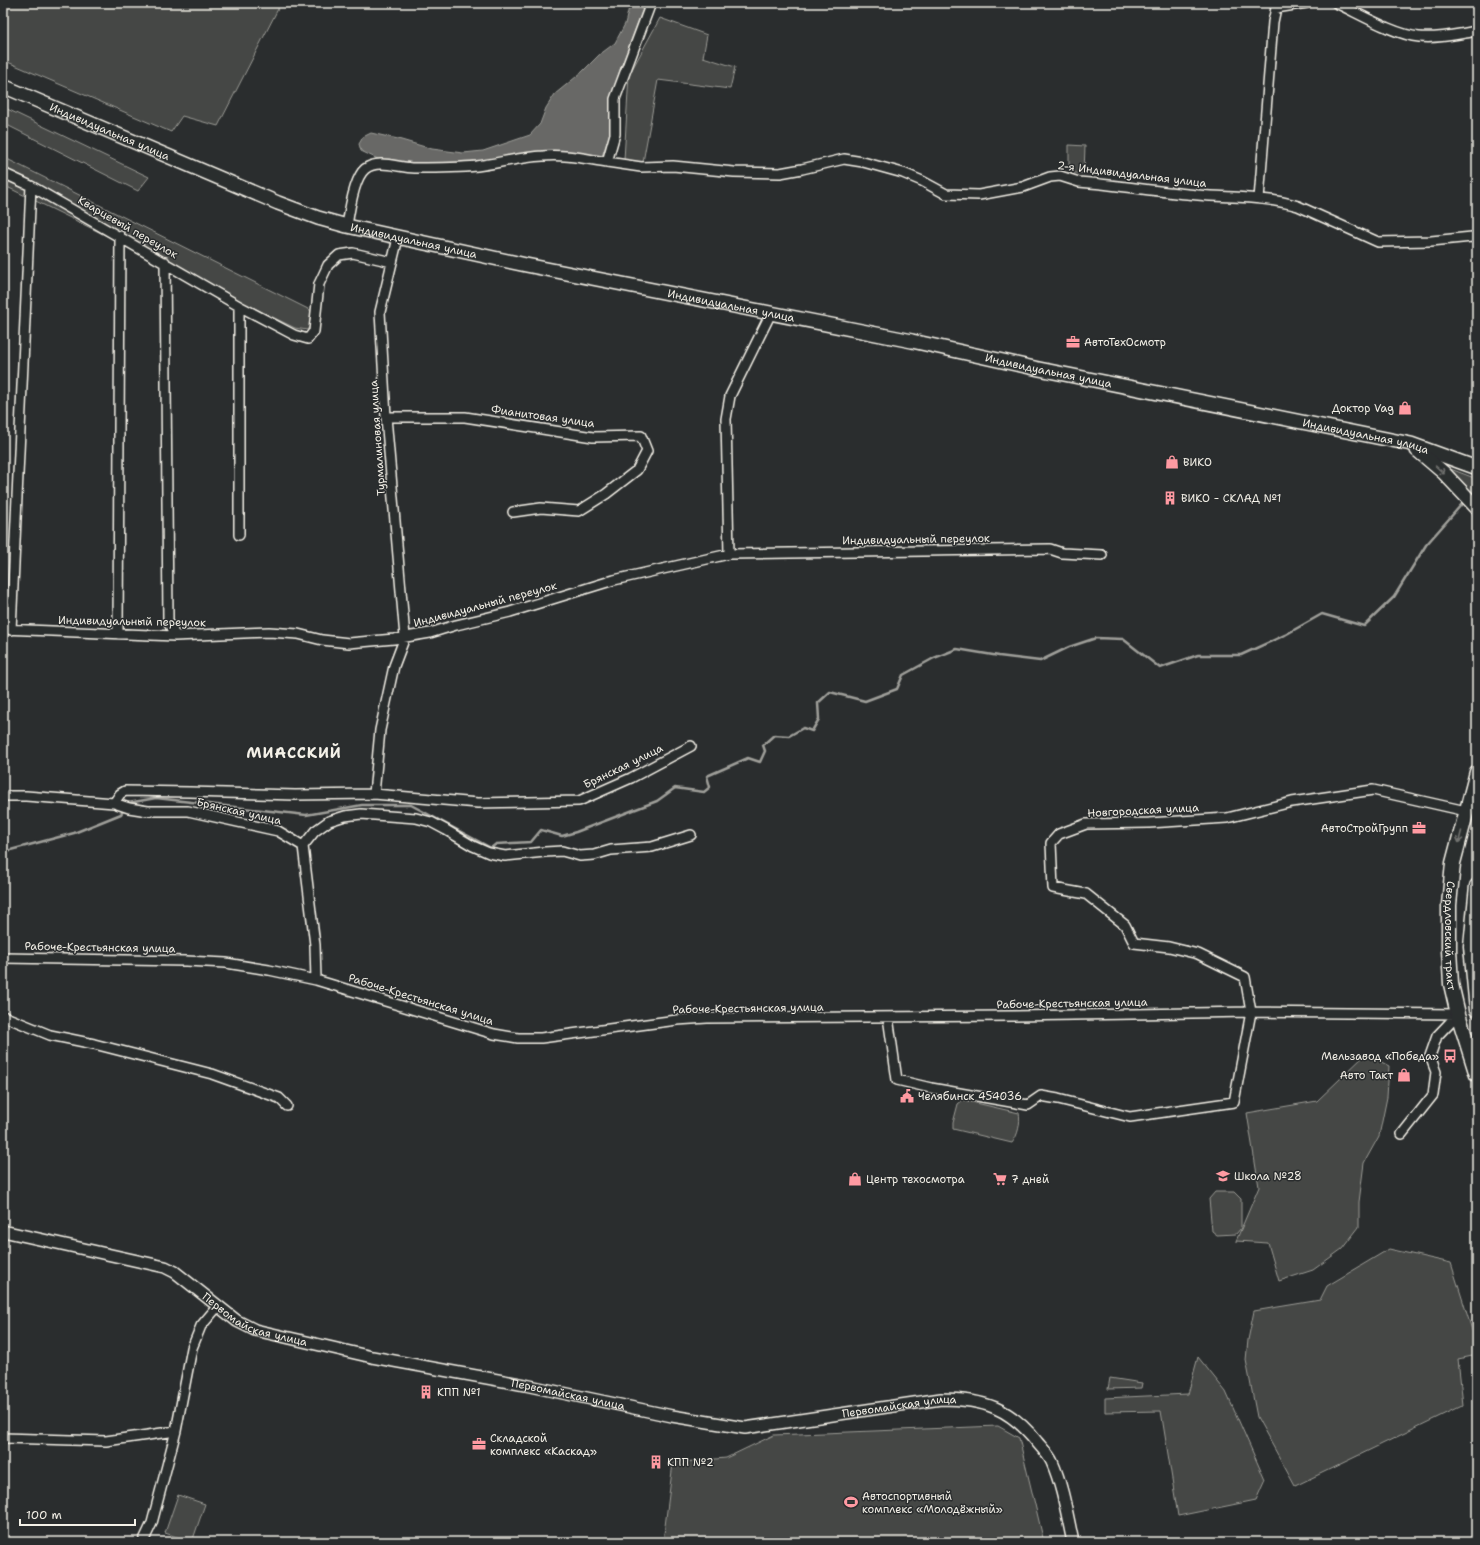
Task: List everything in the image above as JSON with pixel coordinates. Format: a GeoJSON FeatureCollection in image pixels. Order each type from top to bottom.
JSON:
{"type":"FeatureCollection","features":[{"type":"Feature","properties":{"kind":"main road","name":"Индивидуальная улица"},"geometry":{"type":"LineString","coordinates":[[3,86],[278,203],[318,218],[347,226],[398,238],[1411,444],[1477,468]]}},
{"type":"Feature","properties":{"kind":"main road"},"geometry":{"type":"LineString","coordinates":[[1411,444],[1444,473],[1477,508]]}},
{"type":"Feature","properties":{"kind":"main road","name":"Свердловский тракт"},"geometry":{"type":"LineString","coordinates":[[1477,772],[1453,863],[1449,905],[1451,984],[1458,1014],[1477,1075]]}},
{"type":"Feature","properties":{"kind":"main road","name":"Свердловский тракт"},"geometry":{"type":"LineString","coordinates":[[1477,886],[1472,946],[1477,1010]]}},
{"type":"Feature","properties":{"kind":"street"},"geometry":{"type":"LineString","coordinates":[[607,162],[615,134],[615,98],[652,3]]}},
{"type":"Feature","properties":{"kind":"street"},"geometry":{"type":"LineString","coordinates":[[1259,198],[1275,6],[1307,3]]}},
{"type":"Feature","properties":{"kind":"street"},"geometry":{"type":"LineString","coordinates":[[1336,3],[1397,31],[1418,37],[1444,37],[1477,32]]}},
{"type":"Feature","properties":{"kind":"street","name":"2-я Индивидуальная улица"},"geometry":{"type":"LineString","coordinates":[[347,226],[356,184],[365,169],[374,165],[391,165],[411,168],[450,168],[477,166],[543,156],[567,156],[641,167],[673,166],[734,172],[780,173],[844,159],[863,162],[903,173],[946,194],[979,195],[1023,186],[1050,177],[1060,176],[1079,182],[1197,195],[1259,198],[1284,202],[1298,206],[1378,242],[1432,241],[1472,237],[1477,239]]}},
{"type":"Feature","properties":{"kind":"street","name":"Кварцевый переулок"},"geometry":{"type":"LineString","coordinates":[[3,173],[31,186],[120,236],[239,306],[294,335],[308,339],[314,331],[319,284],[328,265],[339,255],[353,253],[392,262]]}},
{"type":"Feature","properties":{"kind":"street"},"geometry":{"type":"LineString","coordinates":[[7,630],[31,186]]}},
{"type":"Feature","properties":{"kind":"street"},"geometry":{"type":"LineString","coordinates":[[118,634],[120,236]]}},
{"type":"Feature","properties":{"kind":"street","name":"Турмалиновая улица"},"geometry":{"type":"LineString","coordinates":[[398,238],[380,312],[386,417],[405,637]]}},
{"type":"Feature","properties":{"kind":"street"},"geometry":{"type":"LineString","coordinates":[[165,262],[168,621],[175,636]]}},
{"type":"Feature","properties":{"kind":"street"},"geometry":{"type":"LineString","coordinates":[[239,306],[239,536]]}},
{"type":"Feature","properties":{"kind":"street"},"geometry":{"type":"LineString","coordinates":[[729,554],[727,407],[737,379],[771,313]]}},
{"type":"Feature","properties":{"kind":"street","name":"Фианитовая улица"},"geometry":{"type":"LineString","coordinates":[[386,417],[465,417],[593,437],[641,436],[647,451],[637,470],[606,494],[579,511],[541,508],[513,512]]}},
{"type":"Feature","properties":{"kind":"street","name":"Индивидуальный переулок"},"geometry":{"type":"LineString","coordinates":[[7,630],[175,636],[269,632],[298,634],[322,640],[349,643],[394,639],[430,633],[503,614],[614,580],[729,554],[1050,549],[1062,553],[1102,554]]}},
{"type":"Feature","properties":{"kind":"street"},"geometry":{"type":"LineString","coordinates":[[374,794],[380,730],[394,666],[405,637]]}},
{"type":"Feature","properties":{"kind":"street","name":"Брянская улица"},"geometry":{"type":"LineString","coordinates":[[114,803],[120,794],[125,791],[295,795],[374,794],[478,803],[579,801],[631,778],[691,746]]}},
{"type":"Feature","properties":{"kind":"street","name":"Новгородская улица"},"geometry":{"type":"LineString","coordinates":[[1250,1012],[1245,977],[1198,954],[1134,943],[1125,925],[1086,894],[1053,888],[1051,843],[1059,834],[1086,824],[1149,823],[1227,818],[1292,802],[1373,790],[1466,811]]}},
{"type":"Feature","properties":{"kind":"street","name":"Брянская улица"},"geometry":{"type":"LineString","coordinates":[[3,796],[26,796],[114,803],[129,808],[148,811],[188,811],[278,831],[303,846]]}},
{"type":"Feature","properties":{"kind":"street"},"geometry":{"type":"LineString","coordinates":[[316,980],[315,945],[303,846],[315,831],[329,821],[345,816],[361,814],[416,818],[431,822],[473,846],[490,853],[505,856],[562,851],[580,856],[594,855],[611,850],[652,847],[691,835]]}},
{"type":"Feature","properties":{"kind":"street","name":"Рабоче-Крестьянская улица"},"geometry":{"type":"LineString","coordinates":[[3,958],[179,960],[226,963],[316,980],[494,1034],[518,1038],[541,1038],[692,1019],[1250,1012],[1458,1014]]}},
{"type":"Feature","properties":{"kind":"street"},"geometry":{"type":"LineString","coordinates":[[888,1017],[897,1080],[931,1088],[1028,1106],[1040,1096],[1130,1117],[1234,1102],[1250,1012]]}},
{"type":"Feature","properties":{"kind":"street"},"geometry":{"type":"LineString","coordinates":[[1402,1134],[1433,1095],[1436,1072],[1430,1056],[1437,1036],[1458,1014]]}},
{"type":"Feature","properties":{"kind":"street"},"geometry":{"type":"LineString","coordinates":[[3,1016],[50,1035],[94,1044],[212,1074],[279,1098],[287,1106]]}},
{"type":"Feature","properties":{"kind":"street","name":"Первомайская улица"},"geometry":{"type":"LineString","coordinates":[[3,1231],[166,1267],[237,1321],[249,1327],[279,1336],[372,1357],[532,1387],[672,1416],[745,1428],[941,1399],[956,1399],[980,1403],[1004,1410],[1020,1422],[1052,1460],[1060,1485],[1073,1542]]}},
{"type":"Feature","properties":{"kind":"street"},"geometry":{"type":"LineString","coordinates":[[143,1542],[152,1523],[176,1431],[192,1348],[201,1326],[218,1306]]}},
{"type":"Feature","properties":{"kind":"street"},"geometry":{"type":"LineString","coordinates":[[3,1438],[106,1440],[176,1431]]}},
{"type":"Feature","properties":{"kind":"shaded area"},"geometry":{"type":"Polygon","coordinates":[[[3,3],[281,3],[218,126],[182,116],[171,132],[3,60],[3,3]]]}},
{"type":"Feature","properties":{"kind":"shaded area"},"geometry":{"type":"Polygon","coordinates":[[[630,3],[645,3],[621,67],[612,96],[610,134],[602,156],[587,156],[568,151],[547,152],[463,163],[423,164],[382,161],[361,151],[359,144],[363,137],[371,133],[432,149],[463,153],[483,151],[530,135],[540,124],[546,108],[555,94],[582,72],[599,55],[615,43],[625,24],[630,3]]]}},
{"type":"Feature","properties":{"kind":"shaded area"},"geometry":{"type":"Polygon","coordinates":[[[660,18],[707,35],[703,57],[735,67],[730,89],[658,80],[643,162],[624,160],[629,75],[660,18]]]}},
{"type":"Feature","properties":{"kind":"shaded area"},"geometry":{"type":"Polygon","coordinates":[[[3,107],[149,177],[138,191],[3,123],[3,107]]]}},
{"type":"Feature","properties":{"kind":"shaded area"},"geometry":{"type":"Polygon","coordinates":[[[1069,145],[1085,146],[1084,173],[1069,173],[1069,145]]]}},
{"type":"Feature","properties":{"kind":"shaded area"},"geometry":{"type":"Polygon","coordinates":[[[3,157],[310,310],[313,315],[312,323],[307,330],[295,328],[3,185],[3,157]]]}},
{"type":"Feature","properties":{"kind":"shaded area"},"geometry":{"type":"Polygon","coordinates":[[[1448,468],[1477,479],[1477,499],[1448,468]]]}},
{"type":"Feature","properties":{"kind":"shaded area"},"geometry":{"type":"Polygon","coordinates":[[[1366,1054],[1389,1066],[1387,1097],[1379,1136],[1364,1163],[1359,1202],[1359,1227],[1342,1249],[1313,1270],[1279,1281],[1268,1243],[1236,1241],[1259,1187],[1247,1113],[1317,1101],[1366,1054]]]}},
{"type":"Feature","properties":{"kind":"shaded area"},"geometry":{"type":"Polygon","coordinates":[[[963,1100],[1019,1113],[1020,1120],[1018,1129],[1016,1137],[1012,1143],[953,1129],[958,1104],[963,1100]]]}},
{"type":"Feature","properties":{"kind":"shaded area"},"geometry":{"type":"Polygon","coordinates":[[[1215,1192],[1234,1192],[1241,1199],[1241,1228],[1236,1234],[1217,1235],[1212,1231],[1209,1199],[1215,1192]]]}},
{"type":"Feature","properties":{"kind":"shaded area"},"geometry":{"type":"Polygon","coordinates":[[[1389,1249],[1451,1263],[1477,1346],[1477,1355],[1458,1359],[1463,1405],[1295,1486],[1257,1417],[1246,1360],[1248,1340],[1254,1311],[1320,1300],[1327,1286],[1389,1249]]]}},
{"type":"Feature","properties":{"kind":"shaded area"},"geometry":{"type":"Polygon","coordinates":[[[1198,1357],[1226,1392],[1265,1480],[1256,1500],[1178,1516],[1161,1411],[1105,1412],[1105,1398],[1188,1394],[1198,1357]]]}},
{"type":"Feature","properties":{"kind":"shaded area"},"geometry":{"type":"Polygon","coordinates":[[[1110,1378],[1142,1383],[1141,1388],[1108,1389],[1110,1378]]]}},
{"type":"Feature","properties":{"kind":"shaded area","name":"Автоспортивный комплекс «Молодёжный»"},"geometry":{"type":"Polygon","coordinates":[[[998,1426],[1019,1438],[1044,1542],[663,1542],[673,1463],[726,1458],[774,1435],[998,1426]]]}},
{"type":"Feature","properties":{"kind":"shaded area"},"geometry":{"type":"Polygon","coordinates":[[[178,1495],[205,1504],[192,1542],[165,1533],[178,1495]]]}},
{"type":"Feature","properties":{"kind":"waterway"},"geometry":{"type":"LineString","coordinates":[[1471,495],[1477,492]]}},
{"type":"Feature","properties":{"kind":"waterway"},"geometry":{"type":"LineString","coordinates":[[3,852],[74,833],[121,814],[128,803],[156,798],[306,815],[362,805],[411,805],[491,848],[496,844],[531,842],[541,830],[562,836],[657,801],[675,788],[704,792],[710,787],[707,776],[748,758],[760,762],[765,751],[763,745],[774,735],[789,736],[803,728],[812,731],[819,719],[818,703],[830,692],[865,701],[897,689],[903,675],[934,658],[957,649],[1040,661],[1069,647],[1096,638],[1123,639],[1160,668],[1198,655],[1241,655],[1285,635],[1322,614],[1364,626],[1394,597],[1426,545],[1462,504]]}},
{"type":"Feature","properties":{"kind":"place","name":"АвтоТехОсмотр"},"geometry":{"type":"Point","coordinates":[1073,342]}},
{"type":"Feature","properties":{"kind":"place","name":"Доктор Vag"},"geometry":{"type":"Point","coordinates":[1405,408]}},
{"type":"Feature","properties":{"kind":"place","name":"ВИКО"},"geometry":{"type":"Point","coordinates":[1172,462]}},
{"type":"Feature","properties":{"kind":"place","name":"ВИКО - СКЛАД №1"},"geometry":{"type":"Point","coordinates":[1170,498]}},
{"type":"Feature","properties":{"kind":"place","name":"АвтоСтройГрупп"},"geometry":{"type":"Point","coordinates":[1419,828]}},
{"type":"Feature","properties":{"kind":"place","name":"Мельзавод «Победа»"},"geometry":{"type":"Point","coordinates":[1450,1056]}},
{"type":"Feature","properties":{"kind":"place","name":"Авто Такт"},"geometry":{"type":"Point","coordinates":[1404,1075]}},
{"type":"Feature","properties":{"kind":"place","name":"Челябинск 454036"},"geometry":{"type":"Point","coordinates":[907,1096]}},
{"type":"Feature","properties":{"kind":"place","name":"Школа №28"},"geometry":{"type":"Point","coordinates":[1223,1176]}},
{"type":"Feature","properties":{"kind":"place","name":"Центр техосмотра"},"geometry":{"type":"Point","coordinates":[855,1179]}},
{"type":"Feature","properties":{"kind":"place","name":"7 дней"},"geometry":{"type":"Point","coordinates":[1000,1179]}},
{"type":"Feature","properties":{"kind":"place","name":"КПП №1"},"geometry":{"type":"Point","coordinates":[426,1392]}},
{"type":"Feature","properties":{"kind":"place","name":"Складской комплекс «Каскад»"},"geometry":{"type":"Point","coordinates":[479,1444]}},
{"type":"Feature","properties":{"kind":"place","name":"КПП №2"},"geometry":{"type":"Point","coordinates":[656,1462]}},
{"type":"Feature","properties":{"kind":"place","name":"Автоспортивный комплекс «Молодёжный»"},"geometry":{"type":"Point","coordinates":[851,1502]}},
{"type":"Feature","properties":{"kind":"district","name":"МИАССКИЙ"},"geometry":{"type":"Point","coordinates":[294,753]}}]}
